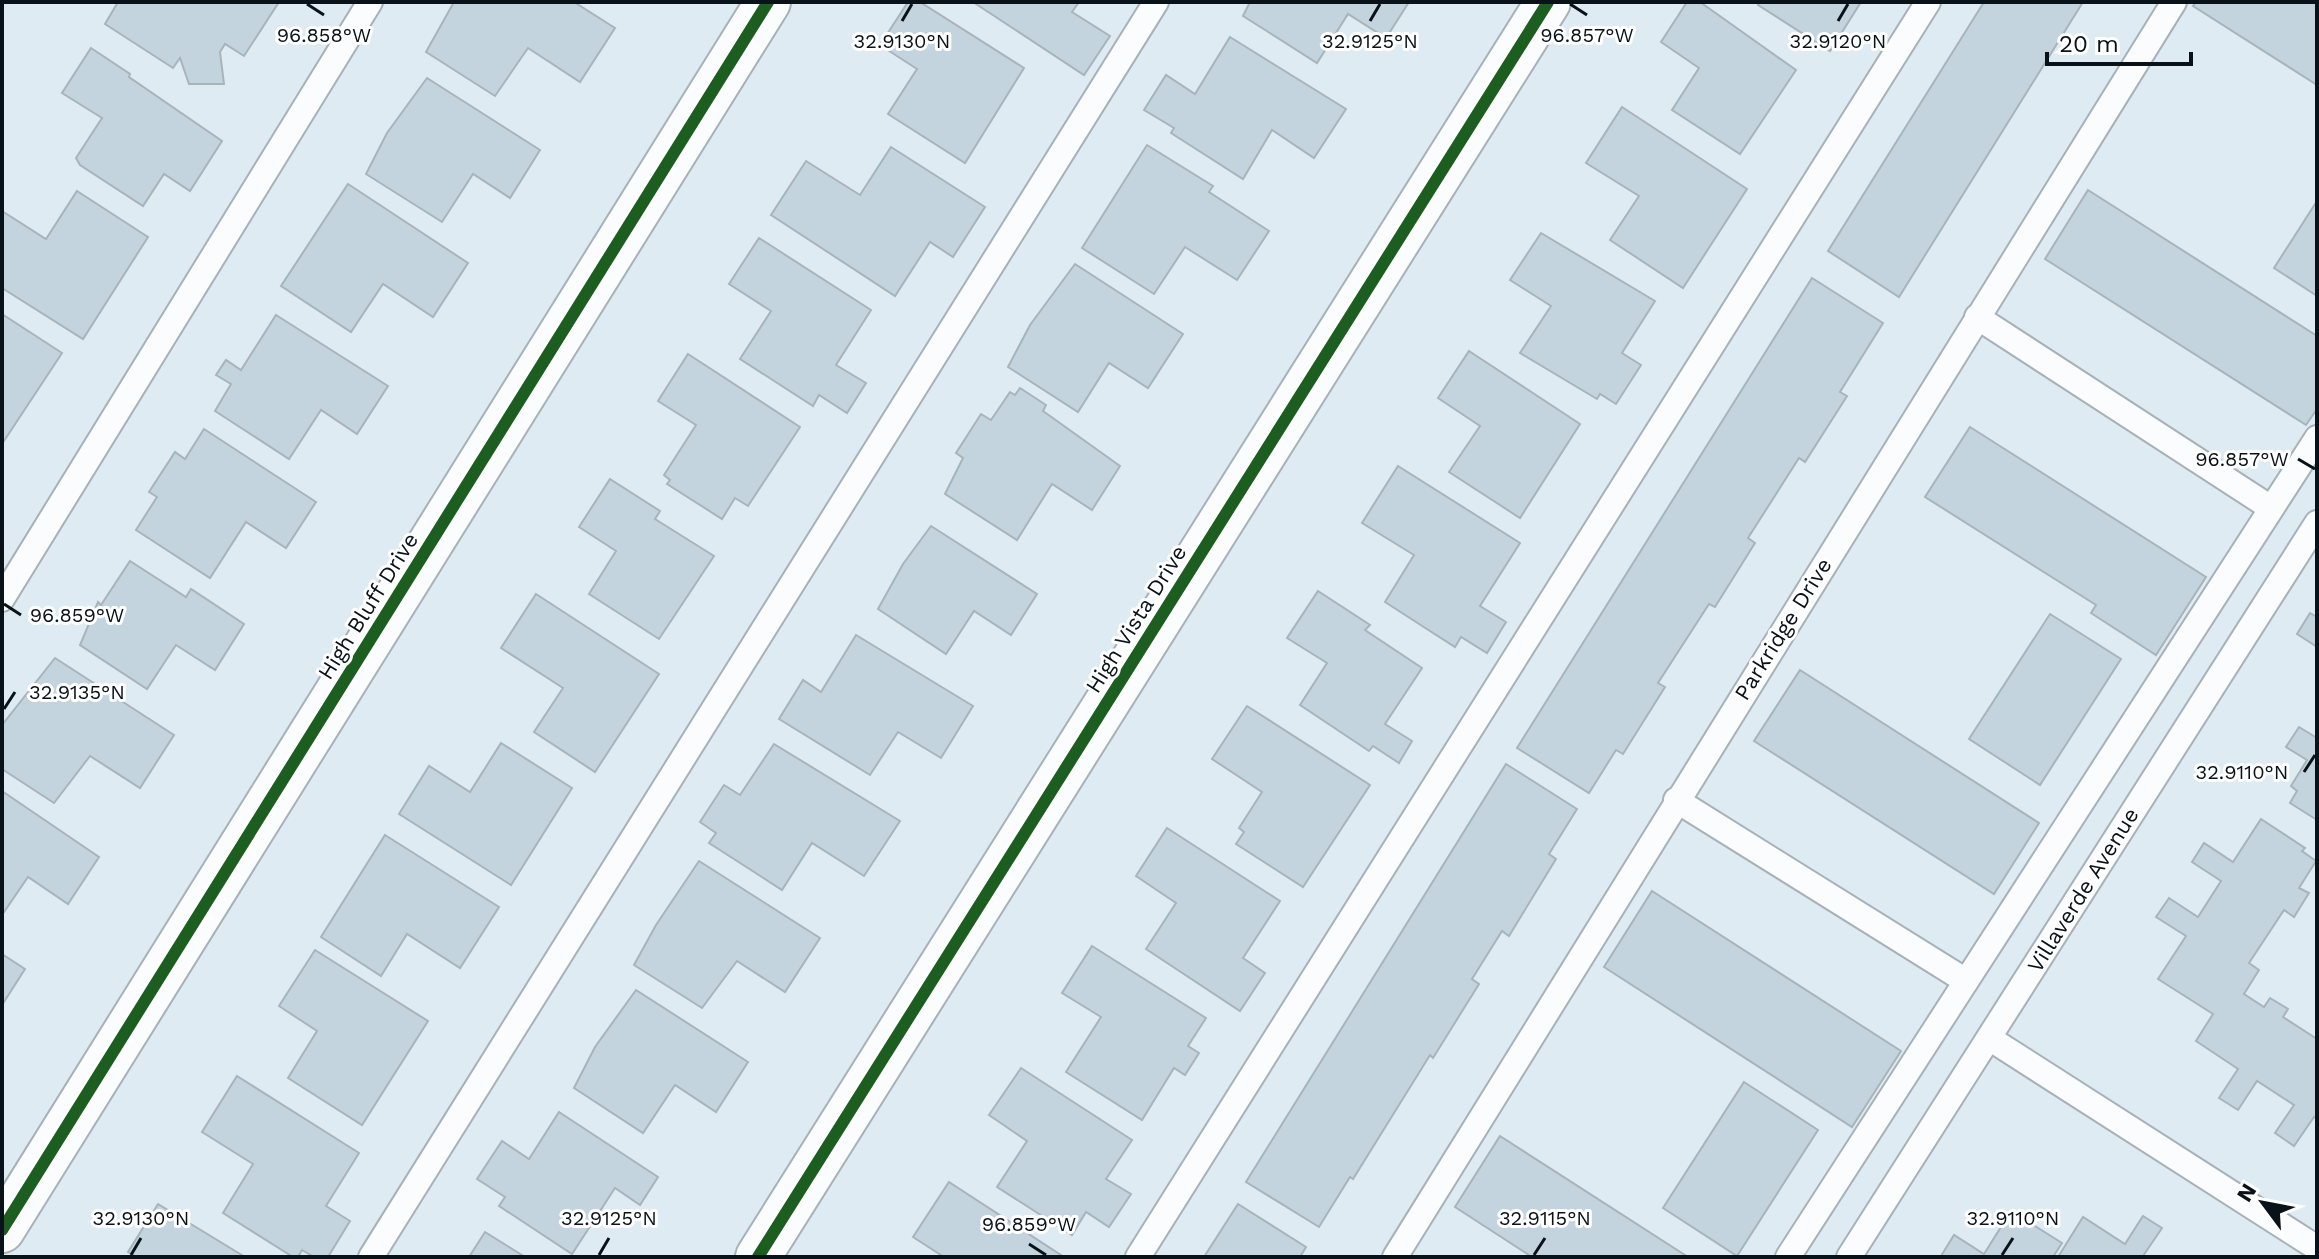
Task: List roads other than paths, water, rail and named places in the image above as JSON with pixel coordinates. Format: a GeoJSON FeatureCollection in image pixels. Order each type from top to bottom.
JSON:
{"type":"FeatureCollection","features":[{"type":"Feature","properties":{"kind":"street","name":"High Bluff Drive"},"geometry":{"type":"LineString","coordinates":[[2,1230],[768,2]]}},
{"type":"Feature","properties":{"kind":"street","name":"High Vista Drive"},"geometry":{"type":"LineString","coordinates":[[758,1257],[1548,2]]}},
{"type":"Feature","properties":{"kind":"lane"},"geometry":{"type":"LineString","coordinates":[[2,599],[370,2]]}},
{"type":"Feature","properties":{"kind":"lane"},"geometry":{"type":"LineString","coordinates":[[371,1257],[1156,2]]}},
{"type":"Feature","properties":{"kind":"lane"},"geometry":{"type":"LineString","coordinates":[[1138,1257],[1928,2]]}},
{"type":"Feature","properties":{"kind":"lane","name":"Parkridge Drive"},"geometry":{"type":"LineString","coordinates":[[1405,1253],[1676,800],[2174,2]]}},
{"type":"Feature","properties":{"kind":"lane"},"geometry":{"type":"LineString","coordinates":[[1977,317],[2271,508]]}},
{"type":"Feature","properties":{"kind":"lane"},"geometry":{"type":"LineString","coordinates":[[1788,1257],[2317,438]]}},
{"type":"Feature","properties":{"kind":"lane","name":"Villaverde Avenue"},"geometry":{"type":"LineString","coordinates":[[1849,1257],[2317,523]]}},
{"type":"Feature","properties":{"kind":"lane"},"geometry":{"type":"LineString","coordinates":[[1676,800],[1966,981]]}},
{"type":"Feature","properties":{"kind":"lane"},"geometry":{"type":"LineString","coordinates":[[1989,1038],[2317,1248]]}}]}
